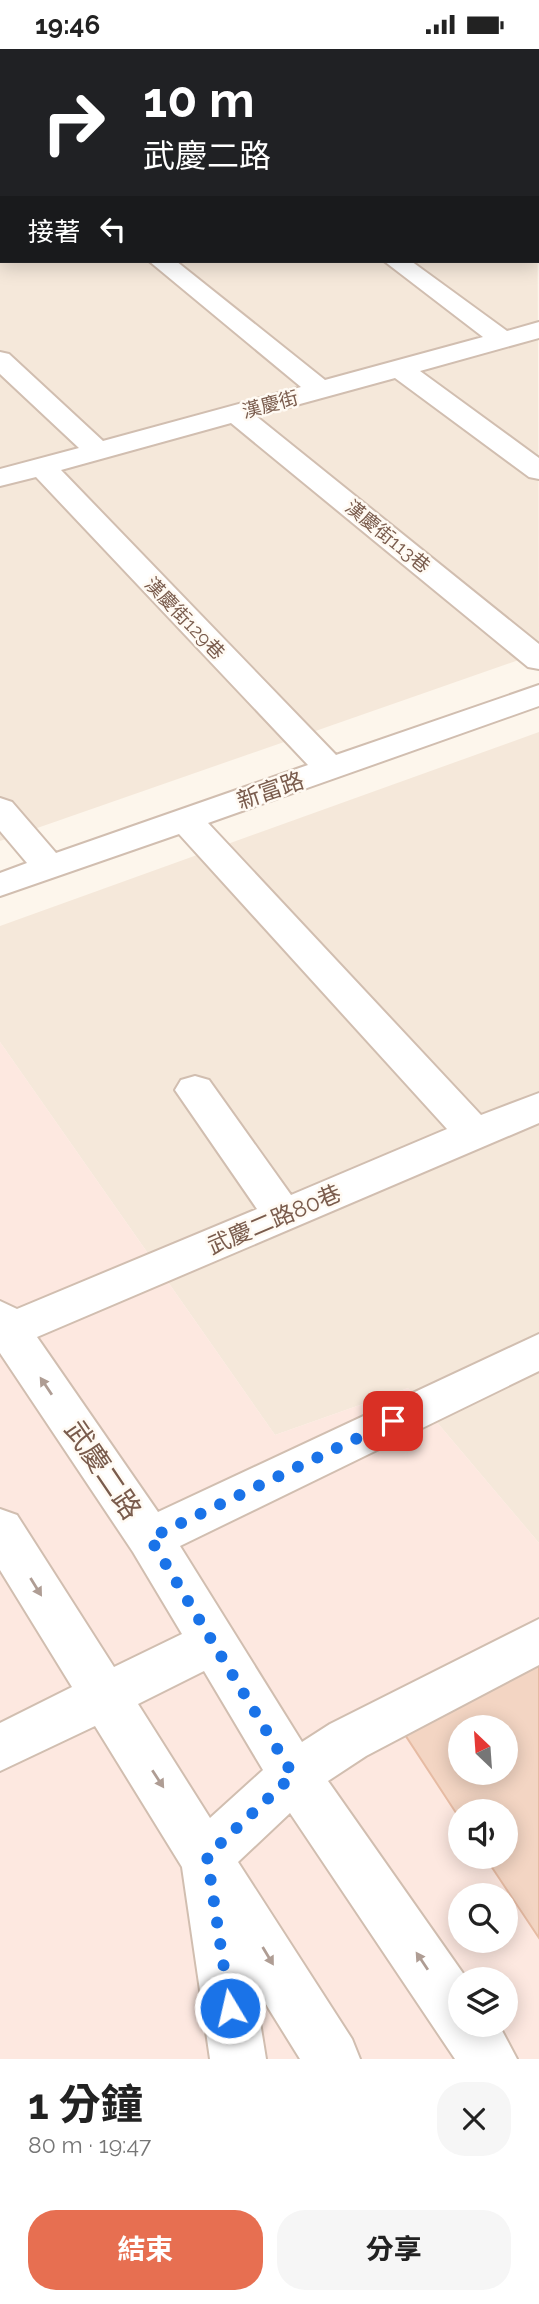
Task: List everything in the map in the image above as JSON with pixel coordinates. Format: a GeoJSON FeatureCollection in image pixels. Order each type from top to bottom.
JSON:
{"type":"FeatureCollection","features":[{"type":"Feature","properties":{"kind":"street"},"geometry":{"type":"LineString","coordinates":[[163,263],[320,390]]}},
{"type":"Feature","properties":{"kind":"street"},"geometry":{"type":"LineString","coordinates":[[399,263],[503,340]]}},
{"type":"Feature","properties":{"kind":"street","name":"漢慶街"},"geometry":{"type":"LineString","coordinates":[[0,478],[539,330]]}},
{"type":"Feature","properties":{"kind":"street"},"geometry":{"type":"LineString","coordinates":[[0,360],[98,451]]}},
{"type":"Feature","properties":{"kind":"street"},"geometry":{"type":"LineString","coordinates":[[399,368],[539,471]]}},
{"type":"Feature","properties":{"kind":"street","name":"漢慶街113巷"},"geometry":{"type":"LineString","coordinates":[[236,413],[539,660]]}},
{"type":"Feature","properties":{"kind":"street","name":"漢慶街129巷"},"geometry":{"type":"LineString","coordinates":[[41,466],[330,769]]}},
{"type":"Feature","properties":{"kind":"street","name":"新富路"},"geometry":{"type":"LineString","coordinates":[[0,885],[539,695]]}},
{"type":"Feature","properties":{"kind":"street"},"geometry":{"type":"LineString","coordinates":[[0,809],[49,867]]}},
{"type":"Feature","properties":{"kind":"street"},"geometry":{"type":"LineString","coordinates":[[186,820],[475,1134]]}},
{"type":"Feature","properties":{"kind":"street"},"geometry":{"type":"LineString","coordinates":[[195,1090],[283,1215]]}},
{"type":"Feature","properties":{"kind":"street","name":"武慶二路80巷"},"geometry":{"type":"LineString","coordinates":[[4,1324],[283,1215],[539,1107]]}},
{"type":"Feature","properties":{"kind":"street","name":"武慶二路"},"geometry":{"type":"LineString","coordinates":[[4,1324],[150,1538],[293,1775],[448,2000]]}},
{"type":"Feature","properties":{"kind":"street"},"geometry":{"type":"LineString","coordinates":[[150,1538],[539,1351]]}},
{"type":"Feature","properties":{"kind":"street"},"geometry":{"type":"LineString","coordinates":[[0,1529],[332,2059]]}},
{"type":"Feature","properties":{"kind":"street"},"geometry":{"type":"LineString","coordinates":[[0,1748],[213,1641]]}},
{"type":"Feature","properties":{"kind":"street"},"geometry":{"type":"LineString","coordinates":[[207,1856],[293,1775],[348,1741],[539,1641]]}},
{"type":"Feature","properties":{"kind":"street"},"geometry":{"type":"LineString","coordinates":[[207,1856],[238,2059]]}},
{"type":"Feature","properties":{"kind":"street"},"geometry":{"type":"LineString","coordinates":[[474,2037],[489,2059]]}},
{"type":"Feature","properties":{"kind":"shaded area"},"geometry":{"type":"Polygon","coordinates":[[[0,263],[538,263],[539,653],[0,841],[0,263]]]}},
{"type":"Feature","properties":{"kind":"shaded area"},"geometry":{"type":"Polygon","coordinates":[[[539,732],[539,1543],[408,1388],[275,1435],[0,1042],[0,926],[539,732]]]}},
{"type":"Feature","properties":{"kind":"shaded area"},"geometry":{"type":"Polygon","coordinates":[[[0,1042],[275,1435],[408,1388],[539,1543],[539,2059],[0,2059],[0,1042]]]}},
{"type":"Feature","properties":{"kind":"building"},"geometry":{"type":"Polygon","coordinates":[[[539,1650],[539,1938],[518,1906],[518,1883],[502,1883],[493,1869],[518,1869],[518,1799],[448,1801],[398,1724],[539,1650]]]}},
{"type":"Feature","properties":{"kind":"route"},"geometry":{"type":"LineString","coordinates":[[230,2008],[207,1856],[293,1775],[150,1538],[393,1421]]}}]}
